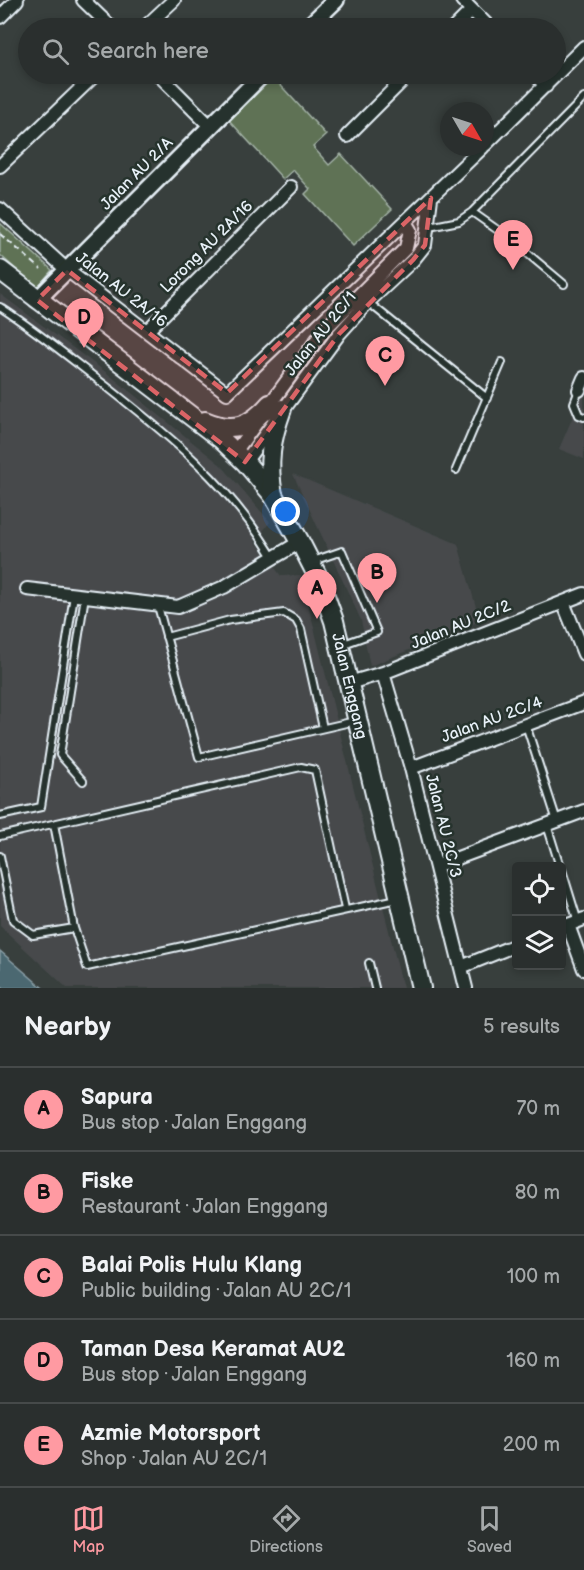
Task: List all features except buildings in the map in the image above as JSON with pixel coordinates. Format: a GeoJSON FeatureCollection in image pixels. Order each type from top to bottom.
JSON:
{"type":"FeatureCollection","features":[{"type":"Feature","properties":{"kind":"main road","name":"Jalan Enggang"},"geometry":{"type":"LineString","coordinates":[[0,270],[240,457],[273,495],[319,579],[340,646],[421,988]]}},
{"type":"Feature","properties":{"kind":"main road"},"geometry":{"type":"LineString","coordinates":[[186,414],[222,428],[235,428],[276,407]]}},
{"type":"Feature","properties":{"kind":"main road"},"geometry":{"type":"LineString","coordinates":[[273,495],[269,476],[271,437],[276,407]]}},
{"type":"Feature","properties":{"kind":"street"},"geometry":{"type":"LineString","coordinates":[[0,17],[17,0]]}},
{"type":"Feature","properties":{"kind":"street"},"geometry":{"type":"LineString","coordinates":[[83,0],[102,18]]}},
{"type":"Feature","properties":{"kind":"street"},"geometry":{"type":"LineString","coordinates":[[155,18],[174,0]]}},
{"type":"Feature","properties":{"kind":"street"},"geometry":{"type":"LineString","coordinates":[[318,18],[336,0]]}},
{"type":"Feature","properties":{"kind":"street"},"geometry":{"type":"LineString","coordinates":[[462,0],[480,18]]}},
{"type":"Feature","properties":{"kind":"street"},"geometry":{"type":"LineString","coordinates":[[464,18],[472,10]]}},
{"type":"Feature","properties":{"kind":"street","name":"Jalan AU 2C/1"},"geometry":{"type":"LineString","coordinates":[[566,68],[582,54]]}},
{"type":"Feature","properties":{"kind":"street"},"geometry":{"type":"LineString","coordinates":[[0,166],[86,84]]}},
{"type":"Feature","properties":{"kind":"street"},"geometry":{"type":"LineString","coordinates":[[168,84],[210,126]]}},
{"type":"Feature","properties":{"kind":"street","name":"Jalan AU 2/A"},"geometry":{"type":"LineString","coordinates":[[37,300],[252,84]]}},
{"type":"Feature","properties":{"kind":"street"},"geometry":{"type":"LineString","coordinates":[[347,136],[399,84]]}},
{"type":"Feature","properties":{"kind":"street","name":"Jalan AU 2C/1"},"geometry":{"type":"LineString","coordinates":[[494,136],[548,84]]}},
{"type":"Feature","properties":{"kind":"street","name":"Jalan AU 2C/1"},"geometry":{"type":"LineString","coordinates":[[227,393],[474,156]]}},
{"type":"Feature","properties":{"kind":"street","name":"Lorong AU 2A/16"},"geometry":{"type":"LineString","coordinates":[[147,331],[291,187]]}},
{"type":"Feature","properties":{"kind":"street","name":"Jalan AU 2C/1"},"geometry":{"type":"LineString","coordinates":[[363,298],[413,260],[425,244],[429,227],[430,198]]}},
{"type":"Feature","properties":{"kind":"street","name":"Jalan AU 2A/16"},"geometry":{"type":"LineString","coordinates":[[0,209],[67,270],[227,393]]}},
{"type":"Feature","properties":{"kind":"street","name":"Jalan AU 2C/1"},"geometry":{"type":"LineString","coordinates":[[240,457],[276,407],[339,334],[363,298],[406,248],[410,230],[405,222]]}},
{"type":"Feature","properties":{"kind":"street"},"geometry":{"type":"LineString","coordinates":[[579,390],[584,378]]}},
{"type":"Feature","properties":{"kind":"street"},"geometry":{"type":"LineString","coordinates":[[27,589],[178,607],[224,587],[300,542]]}},
{"type":"Feature","properties":{"kind":"street","name":"Jalan AU 2C/2"},"geometry":{"type":"LineString","coordinates":[[349,683],[383,674],[584,594]]}},
{"type":"Feature","properties":{"kind":"street"},"geometry":{"type":"LineString","coordinates":[[563,602],[584,654]]}},
{"type":"Feature","properties":{"kind":"street","name":"Jalan AU 2C/3"},"geometry":{"type":"LineString","coordinates":[[383,674],[411,768],[466,988]]}},
{"type":"Feature","properties":{"kind":"street","name":"Jalan AU 2C/4"},"geometry":{"type":"LineString","coordinates":[[411,768],[584,704]]}},
{"type":"Feature","properties":{"kind":"street"},"geometry":{"type":"LineString","coordinates":[[436,866],[584,811]]}},
{"type":"Feature","properties":{"kind":"street"},"geometry":{"type":"LineString","coordinates":[[573,923],[584,969]]}},
{"type":"Feature","properties":{"kind":"street"},"geometry":{"type":"LineString","coordinates":[[461,967],[512,947]]}},
{"type":"Feature","properties":{"kind":"lane"},"geometry":{"type":"LineString","coordinates":[[429,227],[459,221],[472,212],[584,98]]}},
{"type":"Feature","properties":{"kind":"lane"},"geometry":{"type":"LineString","coordinates":[[472,212],[509,238],[564,284]]}},
{"type":"Feature","properties":{"kind":"lane"},"geometry":{"type":"LineString","coordinates":[[363,298],[487,398]]}},
{"type":"Feature","properties":{"kind":"lane"},"geometry":{"type":"LineString","coordinates":[[0,307],[29,326],[150,421],[206,471],[252,521],[273,558]]}},
{"type":"Feature","properties":{"kind":"lane"},"geometry":{"type":"LineString","coordinates":[[456,470],[502,362]]}},
{"type":"Feature","properties":{"kind":"lane"},"geometry":{"type":"LineString","coordinates":[[579,390],[574,403],[579,415],[584,417]]}},
{"type":"Feature","properties":{"kind":"lane"},"geometry":{"type":"LineString","coordinates":[[310,562],[342,551],[376,632],[340,646]]}},
{"type":"Feature","properties":{"kind":"lane"},"geometry":{"type":"LineString","coordinates":[[79,595],[60,755],[83,781]]}},
{"type":"Feature","properties":{"kind":"lane"},"geometry":{"type":"LineString","coordinates":[[0,816],[41,807],[79,595]]}},
{"type":"Feature","properties":{"kind":"lane"},"geometry":{"type":"LineString","coordinates":[[158,606],[199,757],[356,721]]}},
{"type":"Feature","properties":{"kind":"lane"},"geometry":{"type":"LineString","coordinates":[[166,637],[230,620],[275,612],[291,617],[301,629],[323,728]]}},
{"type":"Feature","properties":{"kind":"lane"},"geometry":{"type":"LineString","coordinates":[[525,725],[552,823],[560,862]]}},
{"type":"Feature","properties":{"kind":"lane"},"geometry":{"type":"LineString","coordinates":[[0,836],[301,767],[315,770],[345,909]]}},
{"type":"Feature","properties":{"kind":"lane"},"geometry":{"type":"LineString","coordinates":[[54,824],[74,928],[87,967],[400,898]]}},
{"type":"Feature","properties":{"kind":"lane"},"geometry":{"type":"LineString","coordinates":[[0,856],[13,920],[33,935],[74,928]]}},
{"type":"Feature","properties":{"kind":"lane"},"geometry":{"type":"LineString","coordinates":[[566,891],[573,923]]}},
{"type":"Feature","properties":{"kind":"lane"},"geometry":{"type":"LineString","coordinates":[[369,963],[375,988]]}},
{"type":"Feature","properties":{"kind":"path"},"geometry":{"type":"LineString","coordinates":[[0,234],[40,269]]}},
{"type":"Feature","properties":{"kind":"highlighted area"},"geometry":{"type":"Polygon","coordinates":[[[431,198],[425,245],[339,334],[245,462],[37,300],[67,270],[227,393],[431,198]]]}},
{"type":"Feature","properties":{"kind":"shaded area"},"geometry":{"type":"Polygon","coordinates":[[[0,294],[107,373],[222,466],[270,522],[255,541],[281,576],[301,575],[403,988],[67,988],[0,926],[0,294]]]}},
{"type":"Feature","properties":{"kind":"shaded area"},"geometry":{"type":"Polygon","coordinates":[[[584,391],[584,459],[559,449],[584,391]]]}},
{"type":"Feature","properties":{"kind":"shaded area"},"geometry":{"type":"Polygon","coordinates":[[[293,474],[458,544],[480,621],[370,666],[361,620],[293,474]]]}},
{"type":"Feature","properties":{"kind":"green space"},"geometry":{"type":"Polygon","coordinates":[[[266,84],[279,84],[326,135],[313,147],[329,165],[341,154],[392,209],[353,246],[305,194],[310,189],[293,170],[283,179],[228,119],[266,84]]]}},
{"type":"Feature","properties":{"kind":"green space"},"geometry":{"type":"Polygon","coordinates":[[[0,223],[52,270],[37,288],[0,255],[0,223]]]}},
{"type":"Feature","properties":{"kind":"water"},"geometry":{"type":"Polygon","coordinates":[[[0,951],[43,988],[0,988],[0,951]]]}},
{"type":"Feature","properties":{"kind":"place","name":"Azmie Motorsport"},"geometry":{"type":"Point","coordinates":[513,270]}},
{"type":"Feature","properties":{"kind":"place","name":"Taman Desa Keramat AU2"},"geometry":{"type":"Point","coordinates":[84,348]}},
{"type":"Feature","properties":{"kind":"place","name":"Balai Polis Hulu Klang"},"geometry":{"type":"Point","coordinates":[385,386]}},
{"type":"Feature","properties":{"kind":"place","name":"Fiske"},"geometry":{"type":"Point","coordinates":[377,603]}},
{"type":"Feature","properties":{"kind":"place","name":"Sapura"},"geometry":{"type":"Point","coordinates":[317,619]}}]}
